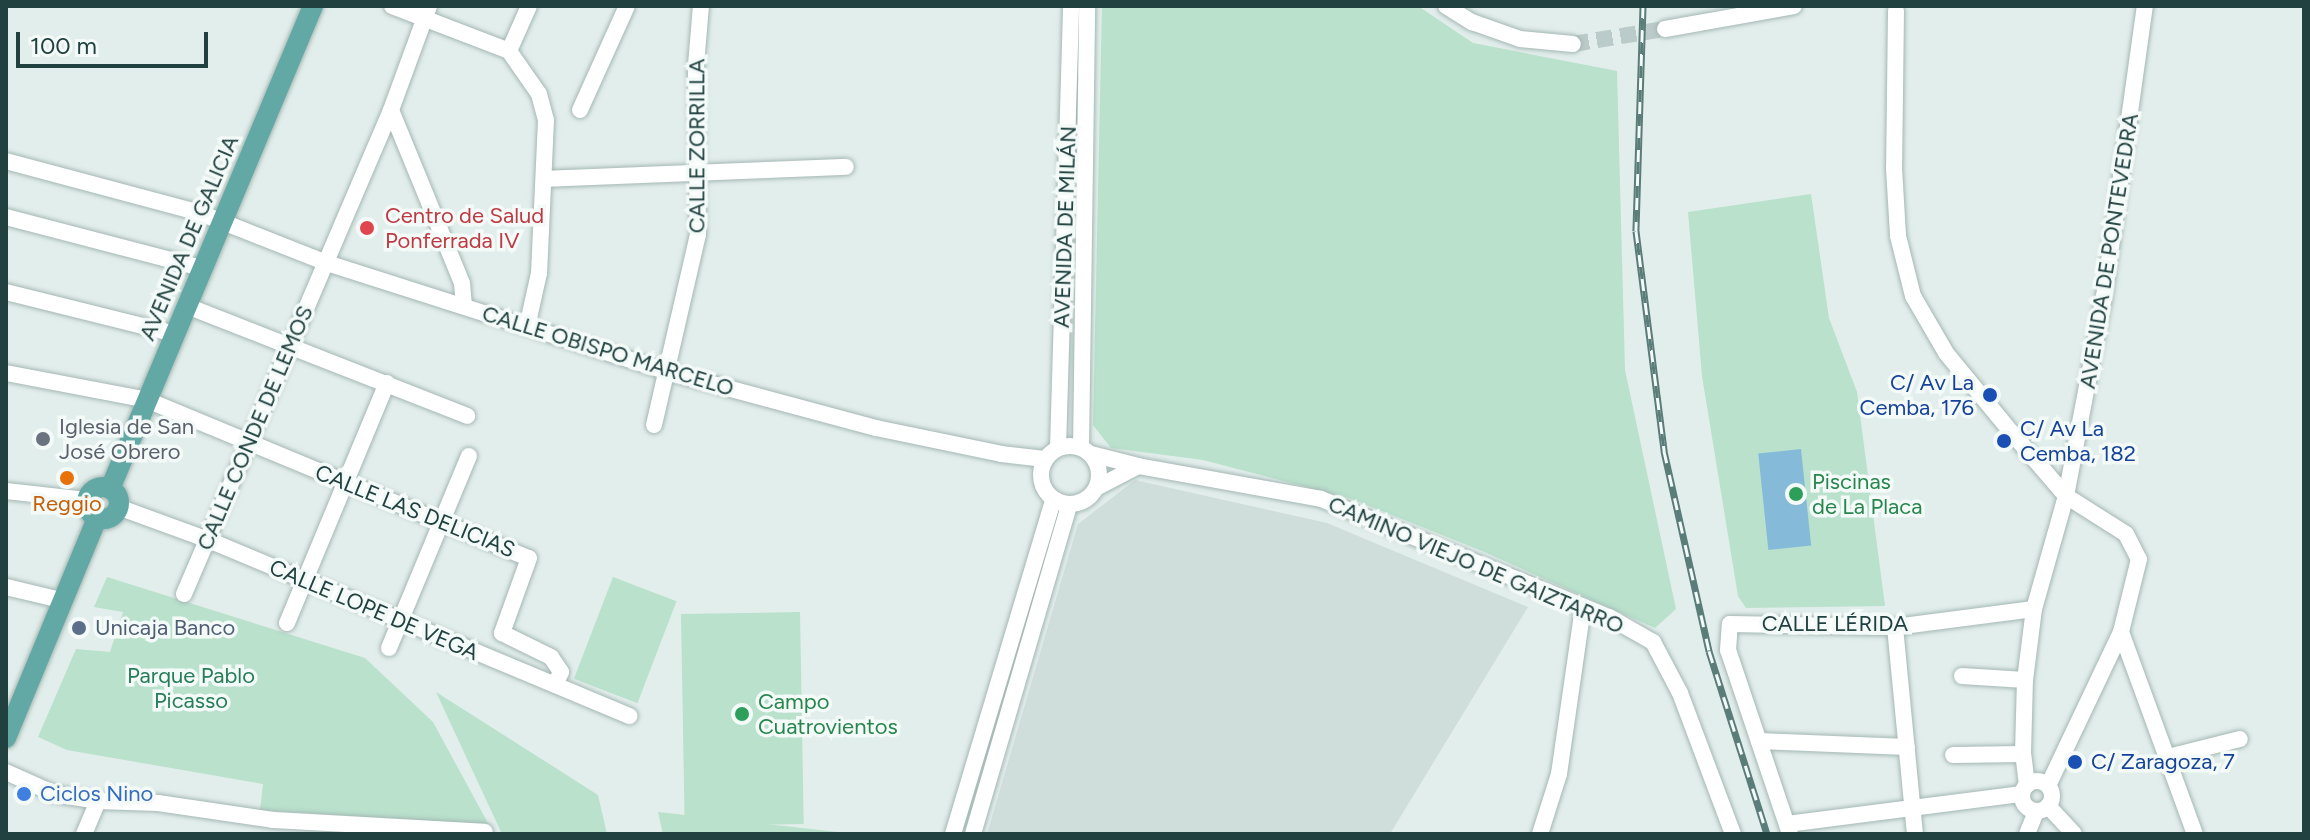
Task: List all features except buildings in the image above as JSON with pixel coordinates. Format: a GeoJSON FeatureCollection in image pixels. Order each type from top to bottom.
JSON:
{"type":"FeatureCollection","features":[{"type":"Feature","properties":{"kind":"main road","name":"AVENIDA DE GALICIA"},"geometry":{"type":"LineString","coordinates":[[114,498],[147,400],[313,6]]}},
{"type":"Feature","properties":{"kind":"main road"},"geometry":{"type":"LineString","coordinates":[[6,738],[61,600],[92,509],[93,490],[114,498],[108,518],[92,509]]}},
{"type":"Feature","properties":{"kind":"street"},"geometry":{"type":"LineString","coordinates":[[392,6],[427,12],[509,51],[539,94],[546,120],[544,179],[539,273],[527,327]]}},
{"type":"Feature","properties":{"kind":"street"},"geometry":{"type":"LineString","coordinates":[[509,51],[529,6]]}},
{"type":"Feature","properties":{"kind":"street"},"geometry":{"type":"LineString","coordinates":[[580,110],[627,6]]}},
{"type":"Feature","properties":{"kind":"street","name":"CALLE ZORRILLA"},"geometry":{"type":"LineString","coordinates":[[654,425],[698,234],[696,65],[701,6]]}},
{"type":"Feature","properties":{"kind":"street","name":"AVENIDA DE MILÁN"},"geometry":{"type":"LineString","coordinates":[[1052,453],[1071,6]]}},
{"type":"Feature","properties":{"kind":"street","name":"AVENIDA DE MILÁN"},"geometry":{"type":"LineString","coordinates":[[1086,451],[1087,6]]}},
{"type":"Feature","properties":{"kind":"street"},"geometry":{"type":"LineString","coordinates":[[1446,6],[1472,22],[1520,39],[1573,44]]}},
{"type":"Feature","properties":{"kind":"street"},"geometry":{"type":"LineString","coordinates":[[1665,29],[1794,6]]}},
{"type":"Feature","properties":{"kind":"street","name":"AVENIDA DE PONTEVEDRA"},"geometry":{"type":"LineString","coordinates":[[2025,789],[2025,680],[2034,609],[2066,496],[2104,297],[2145,6]]}},
{"type":"Feature","properties":{"kind":"street"},"geometry":{"type":"LineString","coordinates":[[1894,8],[1894,168],[1898,236],[1913,296],[1946,353],[2066,496],[2126,534],[2139,559],[2121,632],[2048,786]]}},
{"type":"Feature","properties":{"kind":"street","name":"CALLE CONDE DE LEMOS"},"geometry":{"type":"LineString","coordinates":[[184,594],[391,110],[427,12]]}},
{"type":"Feature","properties":{"kind":"street"},"geometry":{"type":"LineString","coordinates":[[391,110],[462,283],[464,306]]}},
{"type":"Feature","properties":{"kind":"street","name":"CALLE OBISPO MARCELO"},"geometry":{"type":"LineString","coordinates":[[6,161],[200,213],[327,263],[668,372],[876,428],[1001,454],[1052,453]]}},
{"type":"Feature","properties":{"kind":"street"},"geometry":{"type":"LineString","coordinates":[[544,179],[846,167]]}},
{"type":"Feature","properties":{"kind":"street"},"geometry":{"type":"LineString","coordinates":[[6,217],[202,268]]}},
{"type":"Feature","properties":{"kind":"street"},"geometry":{"type":"LineString","coordinates":[[6,292],[175,334]]}},
{"type":"Feature","properties":{"kind":"street"},"geometry":{"type":"LineString","coordinates":[[187,306],[467,416]]}},
{"type":"Feature","properties":{"kind":"street","name":"CALLE LAS DELICIAS"},"geometry":{"type":"LineString","coordinates":[[6,373],[147,400],[529,558],[502,633],[551,657],[561,672],[555,685]]}},
{"type":"Feature","properties":{"kind":"street"},"geometry":{"type":"LineString","coordinates":[[287,623],[387,383]]}},
{"type":"Feature","properties":{"kind":"street"},"geometry":{"type":"LineString","coordinates":[[1061,503],[1040,478],[1052,453],[1086,451],[1099,470],[1098,487]]}},
{"type":"Feature","properties":{"kind":"street","name":"CAMINO VIEJO DE GAIZTARRO"},"geometry":{"type":"LineString","coordinates":[[1086,451],[1138,466],[1321,499],[1583,607],[1653,642],[1680,693],[1733,834]]}},
{"type":"Feature","properties":{"kind":"street","name":"CALLE OBISPO MARCELO"},"geometry":{"type":"LineString","coordinates":[[1001,454],[1040,478]]}},
{"type":"Feature","properties":{"kind":"street"},"geometry":{"type":"LineString","coordinates":[[389,648],[469,456]]}},
{"type":"Feature","properties":{"kind":"street"},"geometry":{"type":"LineString","coordinates":[[1061,503],[1089,499],[1098,487],[1138,466]]}},
{"type":"Feature","properties":{"kind":"street"},"geometry":{"type":"LineString","coordinates":[[6,491],[92,509]]}},
{"type":"Feature","properties":{"kind":"street","name":"CALLE LOPE DE VEGA"},"geometry":{"type":"LineString","coordinates":[[114,498],[629,716]]}},
{"type":"Feature","properties":{"kind":"street"},"geometry":{"type":"LineString","coordinates":[[953,834],[1061,503]]}},
{"type":"Feature","properties":{"kind":"street"},"geometry":{"type":"LineString","coordinates":[[973,834],[1061,503]]}},
{"type":"Feature","properties":{"kind":"street"},"geometry":{"type":"LineString","coordinates":[[6,587],[61,600]]}},
{"type":"Feature","properties":{"kind":"street"},"geometry":{"type":"LineString","coordinates":[[1540,834],[1559,774],[1583,607]]}},
{"type":"Feature","properties":{"kind":"street","name":"CALLE LÉRIDA"},"geometry":{"type":"LineString","coordinates":[[1759,741],[1728,650],[1730,624],[1895,627],[2034,609]]}},
{"type":"Feature","properties":{"kind":"street"},"geometry":{"type":"LineString","coordinates":[[1895,627],[1915,834]]}},
{"type":"Feature","properties":{"kind":"street"},"geometry":{"type":"LineString","coordinates":[[2121,632],[2195,834]]}},
{"type":"Feature","properties":{"kind":"street"},"geometry":{"type":"LineString","coordinates":[[1962,676],[2025,680]]}},
{"type":"Feature","properties":{"kind":"street"},"geometry":{"type":"LineString","coordinates":[[2168,757],[2240,739]]}},
{"type":"Feature","properties":{"kind":"street"},"geometry":{"type":"LineString","coordinates":[[1907,747],[1759,741],[1789,829],[2025,789],[2039,781],[2048,786],[2052,794],[2027,834]]}},
{"type":"Feature","properties":{"kind":"street"},"geometry":{"type":"LineString","coordinates":[[1953,755],[2023,754]]}},
{"type":"Feature","properties":{"kind":"street"},"geometry":{"type":"LineString","coordinates":[[6,772],[55,794],[98,801],[158,803],[273,827],[485,832]]}},
{"type":"Feature","properties":{"kind":"street"},"geometry":{"type":"LineString","coordinates":[[2025,789],[2024,803],[2042,809],[2074,834]]}},
{"type":"Feature","properties":{"kind":"street"},"geometry":{"type":"LineString","coordinates":[[84,834],[98,801]]}},
{"type":"Feature","properties":{"kind":"shaded area"},"geometry":{"type":"Polygon","coordinates":[[[1135,480],[1327,523],[1528,607],[1390,834],[987,834],[1078,524],[1135,480]]]}},
{"type":"Feature","properties":{"kind":"green space"},"geometry":{"type":"Polygon","coordinates":[[[1102,6],[1418,6],[1473,43],[1617,71],[1625,370],[1676,609],[1655,628],[1482,551],[1352,499],[1203,460],[1111,448],[1093,425],[1102,6]]]}},
{"type":"Feature","properties":{"kind":"green space","name":"Piscinas de La Placa"},"geometry":{"type":"Polygon","coordinates":[[[1811,194],[1829,318],[1857,392],[1885,606],[1746,608],[1738,596],[1702,376],[1688,212],[1811,194]]]}},
{"type":"Feature","properties":{"kind":"green space","name":"Parque Pablo Picasso"},"geometry":{"type":"Polygon","coordinates":[[[107,577],[365,658],[433,722],[489,825],[260,810],[263,784],[67,750],[38,737],[76,649],[110,652],[123,612],[94,607],[107,577]]]}},
{"type":"Feature","properties":{"kind":"green space"},"geometry":{"type":"Polygon","coordinates":[[[613,577],[676,601],[637,703],[574,679],[613,577]]]}},
{"type":"Feature","properties":{"kind":"green space","name":"Campo Cuatrovientos"},"geometry":{"type":"Polygon","coordinates":[[[800,612],[804,824],[685,826],[681,614],[800,612]]]}},
{"type":"Feature","properties":{"kind":"green space"},"geometry":{"type":"Polygon","coordinates":[[[436,692],[598,795],[607,834],[502,834],[436,692]]]}},
{"type":"Feature","properties":{"kind":"green space"},"geometry":{"type":"Polygon","coordinates":[[[658,812],[855,834],[663,834],[658,812]]]}},
{"type":"Feature","properties":{"kind":"water"},"geometry":{"type":"Polygon","coordinates":[[[1801,449],[1811,545],[1768,550],[1758,453],[1801,449]]]}},
{"type":"Feature","properties":{"kind":"tunnel"},"geometry":{"type":"LineString","coordinates":[[1573,44],[1665,29]]}},
{"type":"Feature","properties":{"kind":"railway"},"geometry":{"type":"LineString","coordinates":[[1643,6],[1636,231],[1664,451],[1709,651],[1767,834]]}},
{"type":"Feature","properties":{"kind":"place","name":"Centro de Salud Ponferrada IV"},"geometry":{"type":"Point","coordinates":[367,228]}},
{"type":"Feature","properties":{"kind":"place","name":"C/ Av La Cemba, 176"},"geometry":{"type":"Point","coordinates":[1990,395]}},
{"type":"Feature","properties":{"kind":"place","name":"Iglesia de San José Obrero"},"geometry":{"type":"Point","coordinates":[43,439]}},
{"type":"Feature","properties":{"kind":"place","name":"C/ Av La Cemba, 182"},"geometry":{"type":"Point","coordinates":[2004,441]}},
{"type":"Feature","properties":{"kind":"place","name":"Reggio"},"geometry":{"type":"Point","coordinates":[67,478]}},
{"type":"Feature","properties":{"kind":"place","name":"Piscinas de La Placa"},"geometry":{"type":"Point","coordinates":[1796,494]}},
{"type":"Feature","properties":{"kind":"place","name":"Unicaja Banco"},"geometry":{"type":"Point","coordinates":[79,628]}},
{"type":"Feature","properties":{"kind":"place","name":"Campo Cuatrovientos"},"geometry":{"type":"Point","coordinates":[742,714]}},
{"type":"Feature","properties":{"kind":"place","name":"C/ Zaragoza, 7"},"geometry":{"type":"Point","coordinates":[2075,762]}},
{"type":"Feature","properties":{"kind":"place","name":"Ciclos Nino"},"geometry":{"type":"Point","coordinates":[24,794]}}]}
